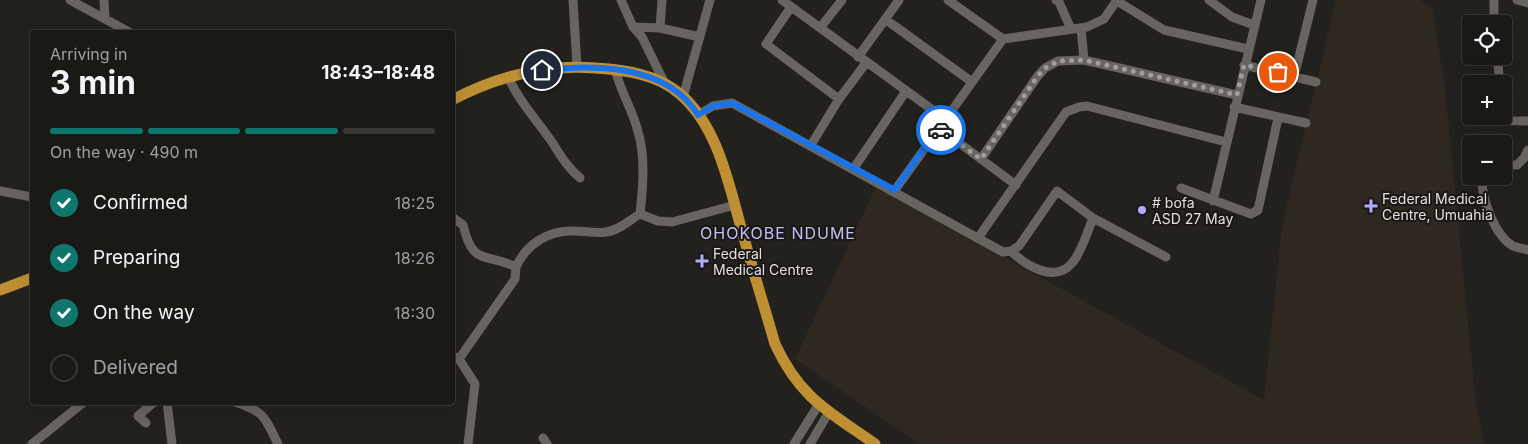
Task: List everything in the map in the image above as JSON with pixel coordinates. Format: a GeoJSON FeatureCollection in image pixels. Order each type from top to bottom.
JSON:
{"type":"FeatureCollection","features":[{"type":"Feature","properties":{"kind":"main road"},"geometry":{"type":"LineString","coordinates":[[455,99],[484,85],[508,77],[542,70],[577,66],[615,69],[645,75],[665,84],[683,97],[698,115],[716,148],[775,344],[794,380],[819,404],[874,444]]}},
{"type":"Feature","properties":{"kind":"main road"},"geometry":{"type":"LineString","coordinates":[[0,290],[30,279]]}},
{"type":"Feature","properties":{"kind":"street"},"geometry":{"type":"LineString","coordinates":[[70,0],[125,30]]}},
{"type":"Feature","properties":{"kind":"street"},"geometry":{"type":"LineString","coordinates":[[104,0],[105,19]]}},
{"type":"Feature","properties":{"kind":"street"},"geometry":{"type":"LineString","coordinates":[[573,0],[577,66]]}},
{"type":"Feature","properties":{"kind":"street"},"geometry":{"type":"LineString","coordinates":[[660,28],[662,0]]}},
{"type":"Feature","properties":{"kind":"street"},"geometry":{"type":"LineString","coordinates":[[683,97],[710,0]]}},
{"type":"Feature","properties":{"kind":"street"},"geometry":{"type":"LineString","coordinates":[[782,0],[944,119]]}},
{"type":"Feature","properties":{"kind":"street"},"geometry":{"type":"LineString","coordinates":[[820,28],[842,0]]}},
{"type":"Feature","properties":{"kind":"street"},"geometry":{"type":"LineString","coordinates":[[811,144],[885,19],[899,0]]}},
{"type":"Feature","properties":{"kind":"street"},"geometry":{"type":"LineString","coordinates":[[948,0],[1003,39],[1081,28],[1098,23],[1104,19],[1117,0],[1164,30],[1248,49]]}},
{"type":"Feature","properties":{"kind":"street"},"geometry":{"type":"LineString","coordinates":[[1056,0],[1059,2],[1071,29]]}},
{"type":"Feature","properties":{"kind":"street"},"geometry":{"type":"LineString","coordinates":[[1209,0],[1232,17],[1254,24]]}},
{"type":"Feature","properties":{"kind":"street"},"geometry":{"type":"LineString","coordinates":[[1213,201],[1260,0]]}},
{"type":"Feature","properties":{"kind":"street"},"geometry":{"type":"LineString","coordinates":[[1294,76],[1313,0]]}},
{"type":"Feature","properties":{"kind":"street"},"geometry":{"type":"LineString","coordinates":[[1494,0],[1494,15]]}},
{"type":"Feature","properties":{"kind":"street"},"geometry":{"type":"LineString","coordinates":[[1517,0],[1528,3]]}},
{"type":"Feature","properties":{"kind":"street"},"geometry":{"type":"LineString","coordinates":[[622,1],[633,27],[642,37],[665,84]]}},
{"type":"Feature","properties":{"kind":"street"},"geometry":{"type":"LineString","coordinates":[[791,7],[766,44],[839,99]]}},
{"type":"Feature","properties":{"kind":"street"},"geometry":{"type":"LineString","coordinates":[[885,19],[972,82]]}},
{"type":"Feature","properties":{"kind":"street"},"geometry":{"type":"LineString","coordinates":[[633,27],[660,28],[700,37]]}},
{"type":"Feature","properties":{"kind":"street"},"geometry":{"type":"LineString","coordinates":[[1081,28],[1084,60]]}},
{"type":"Feature","properties":{"kind":"street"},"geometry":{"type":"LineString","coordinates":[[895,190],[1003,39]]}},
{"type":"Feature","properties":{"kind":"street"},"geometry":{"type":"LineString","coordinates":[[645,75],[651,58]]}},
{"type":"Feature","properties":{"kind":"street"},"geometry":{"type":"LineString","coordinates":[[981,159],[1045,68],[1058,61],[1084,60],[1237,95]]}},
{"type":"Feature","properties":{"kind":"street"},"geometry":{"type":"LineString","coordinates":[[1244,65],[1316,82]]}},
{"type":"Feature","properties":{"kind":"street"},"geometry":{"type":"LineString","coordinates":[[615,69],[622,94],[639,135],[644,182],[640,214]]}},
{"type":"Feature","properties":{"kind":"street"},"geometry":{"type":"LineString","coordinates":[[508,77],[526,111],[552,142],[568,169],[580,178]]}},
{"type":"Feature","properties":{"kind":"street"},"geometry":{"type":"LineString","coordinates":[[854,168],[906,92]]}},
{"type":"Feature","properties":{"kind":"street"},"geometry":{"type":"LineString","coordinates":[[698,115],[713,106],[732,103],[895,190],[1003,252],[1011,252],[1020,246],[1054,192],[1060,191],[1094,218],[1166,258]]}},
{"type":"Feature","properties":{"kind":"street"},"geometry":{"type":"LineString","coordinates":[[978,238],[1066,112],[1079,106],[1087,106],[1226,142]]}},
{"type":"Feature","properties":{"kind":"street"},"geometry":{"type":"LineString","coordinates":[[1234,107],[1306,123]]}},
{"type":"Feature","properties":{"kind":"street"},"geometry":{"type":"LineString","coordinates":[[1180,188],[1251,214],[1258,210],[1278,118]]}},
{"type":"Feature","properties":{"kind":"street"},"geometry":{"type":"LineString","coordinates":[[1512,120],[1528,121]]}},
{"type":"Feature","properties":{"kind":"street"},"geometry":{"type":"LineString","coordinates":[[938,128],[1016,186]]}},
{"type":"Feature","properties":{"kind":"street"},"geometry":{"type":"LineString","coordinates":[[1512,165],[1517,165],[1524,158],[1528,150]]}},
{"type":"Feature","properties":{"kind":"street"},"geometry":{"type":"LineString","coordinates":[[1483,185],[1485,201],[1491,218],[1504,237],[1513,246],[1528,250]]}},
{"type":"Feature","properties":{"kind":"street"},"geometry":{"type":"LineString","coordinates":[[0,191],[30,197]]}},
{"type":"Feature","properties":{"kind":"street"},"geometry":{"type":"LineString","coordinates":[[468,444],[474,384],[456,358],[515,279],[516,266],[530,245],[544,237],[572,231],[607,232],[640,214],[658,221],[672,222],[734,206]]}},
{"type":"Feature","properties":{"kind":"street"},"geometry":{"type":"LineString","coordinates":[[1011,252],[1023,262],[1041,271],[1059,271],[1072,263],[1094,218]]}},
{"type":"Feature","properties":{"kind":"street"},"geometry":{"type":"LineString","coordinates":[[455,219],[463,225],[466,238],[475,253],[487,259],[516,266]]}},
{"type":"Feature","properties":{"kind":"street"},"geometry":{"type":"LineString","coordinates":[[794,444],[819,404]]}},
{"type":"Feature","properties":{"kind":"street"},"geometry":{"type":"LineString","coordinates":[[32,444],[80,405]]}},
{"type":"Feature","properties":{"kind":"street"},"geometry":{"type":"LineString","coordinates":[[146,423],[138,416],[151,405]]}},
{"type":"Feature","properties":{"kind":"street"},"geometry":{"type":"LineString","coordinates":[[167,405],[172,444]]}},
{"type":"Feature","properties":{"kind":"street"},"geometry":{"type":"LineString","coordinates":[[252,405],[263,414],[278,444]]}},
{"type":"Feature","properties":{"kind":"street"},"geometry":{"type":"LineString","coordinates":[[810,444],[829,412]]}},
{"type":"Feature","properties":{"kind":"shaded area","name":"Federal Medical Centre, Umuahia"},"geometry":{"type":"Polygon","coordinates":[[[1336,0],[1420,0],[1432,8],[1445,87],[1475,396],[1484,444],[920,444],[795,359],[876,187],[1264,400],[1282,226],[1336,0]]]}},
{"type":"Feature","properties":{"kind":"way so far"},"geometry":{"type":"LineString","coordinates":[[941,130],[981,159],[1037,77],[1045,68],[1058,61],[1084,60],[1237,95],[1244,65],[1278,72]]}},
{"type":"Feature","properties":{"kind":"place","name":"Federal Medical Centre, Umuahia"},"geometry":{"type":"Point","coordinates":[1371,206]}},
{"type":"Feature","properties":{"kind":"place","name":"# bofa ASD 27 May"},"geometry":{"type":"Point","coordinates":[1142,210]}},
{"type":"Feature","properties":{"kind":"place","name":"Federal Medical Centre"},"geometry":{"type":"Point","coordinates":[702,261]}},
{"type":"Feature","properties":{"kind":"district","name":"OHOKOBE NDUME"},"geometry":{"type":"Point","coordinates":[778,233]}},
{"type":"Feature","properties":{"kind":"route"},"geometry":{"type":"LineString","coordinates":[[542,70],[573,66],[618,69],[645,75],[665,84],[680,94],[698,115],[713,106],[732,103],[895,190],[938,128],[941,130]]}}]}
